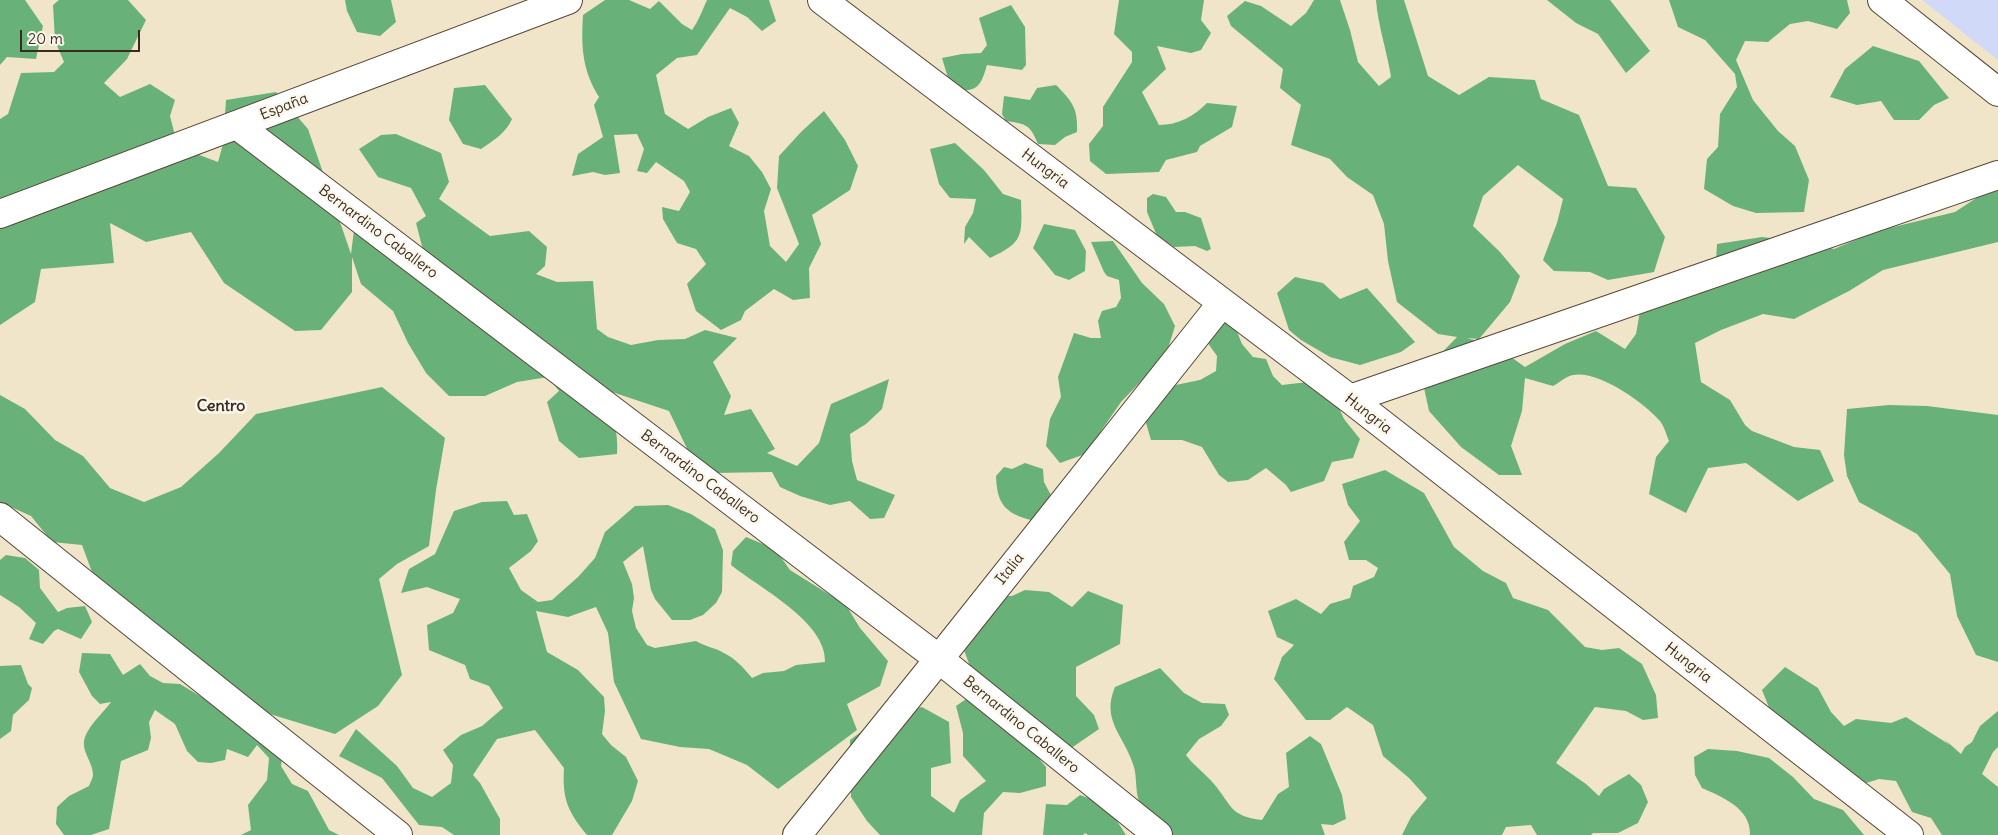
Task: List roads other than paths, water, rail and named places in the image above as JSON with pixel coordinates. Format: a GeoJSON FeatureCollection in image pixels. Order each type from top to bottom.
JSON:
{"type":"FeatureCollection","features":[{"type":"Feature","properties":{"kind":"street","name":"España"},"geometry":{"type":"LineString","coordinates":[[0,214],[568,0]]}},
{"type":"Feature","properties":{"kind":"street","name":"Hungria"},"geometry":{"type":"LineString","coordinates":[[822,0],[1350,399],[1909,835]]}},
{"type":"Feature","properties":{"kind":"street"},"geometry":{"type":"LineString","coordinates":[[1882,0],[1998,92]]}},
{"type":"Feature","properties":{"kind":"street","name":"Bernardino Caballero"},"geometry":{"type":"LineString","coordinates":[[238,125],[939,659],[1158,835]]}},
{"type":"Feature","properties":{"kind":"street"},"geometry":{"type":"LineString","coordinates":[[1350,399],[1998,175]]}},
{"type":"Feature","properties":{"kind":"street","name":"Italia"},"geometry":{"type":"LineString","coordinates":[[797,835],[1222,302]]}},
{"type":"Feature","properties":{"kind":"street"},"geometry":{"type":"LineString","coordinates":[[0,517],[398,835]]}},
{"type":"Feature","properties":{"kind":"district","name":"Centro"},"geometry":{"type":"Point","coordinates":[221,406]}}]}
